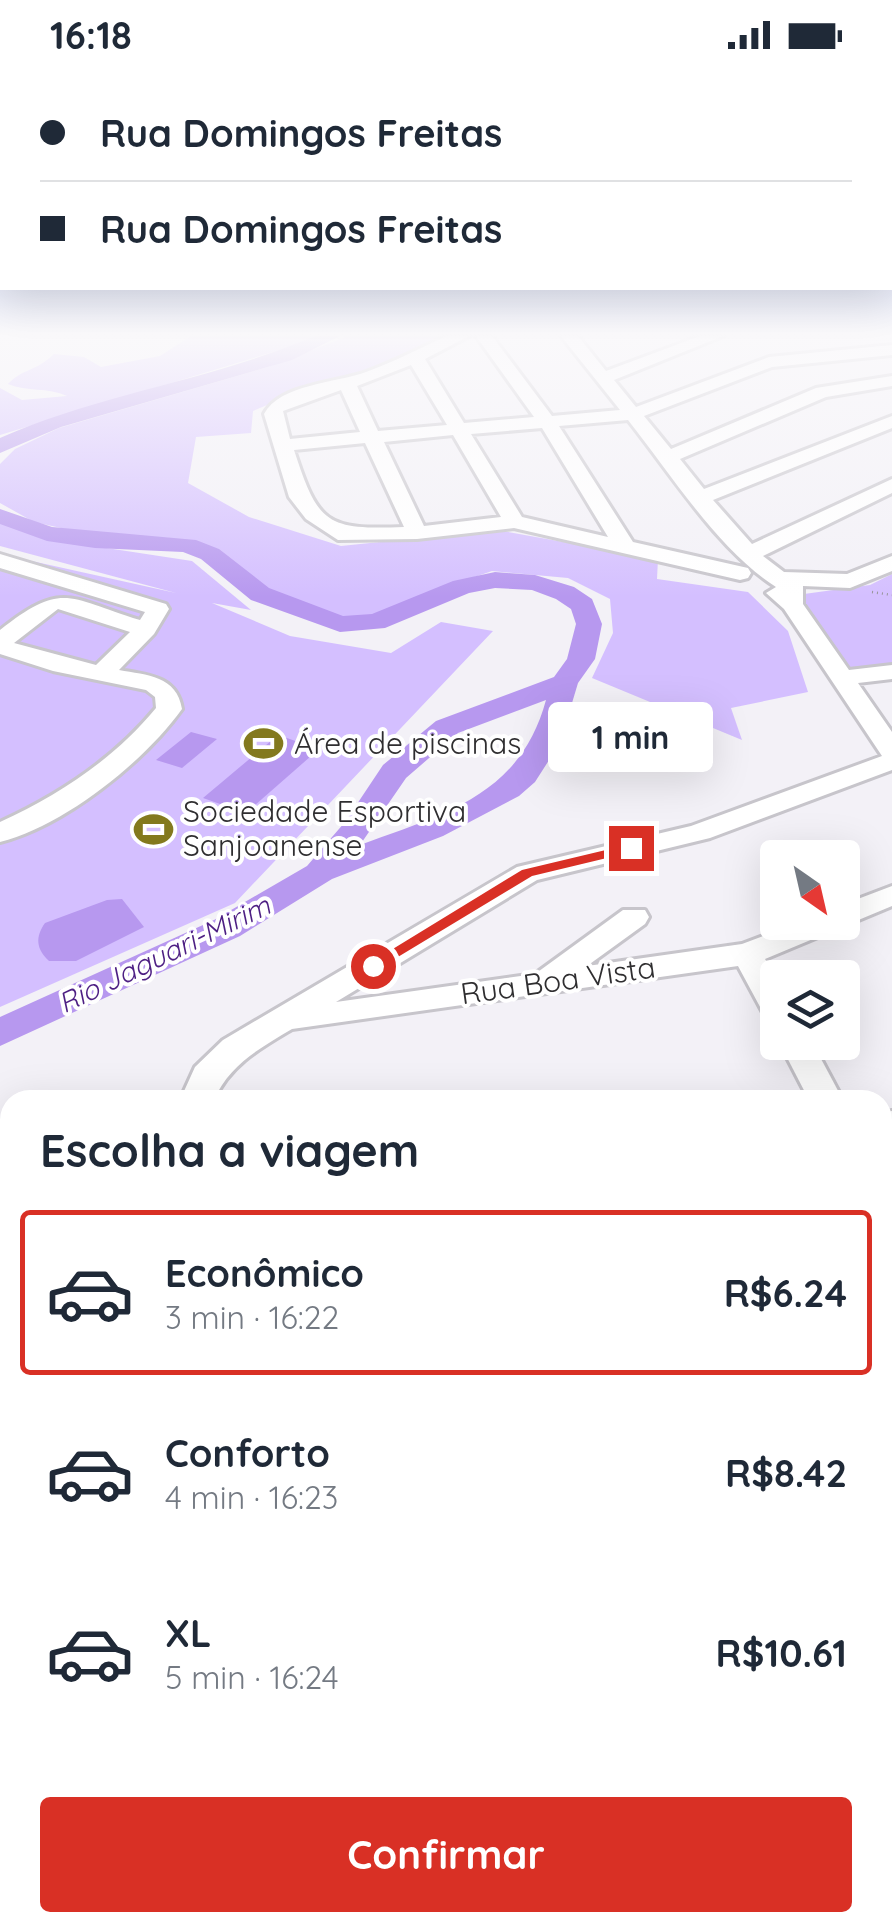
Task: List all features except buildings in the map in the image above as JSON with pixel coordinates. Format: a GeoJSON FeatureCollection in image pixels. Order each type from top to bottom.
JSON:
{"type":"FeatureCollection","features":[{"type":"Feature","properties":{"kind":"street"},"geometry":{"type":"LineString","coordinates":[[276,423],[299,496],[313,515],[334,531],[360,537],[514,522],[680,557],[738,553],[892,484]]}},
{"type":"Feature","properties":{"kind":"street"},"geometry":{"type":"LineString","coordinates":[[365,423],[417,533]]}},
{"type":"Feature","properties":{"kind":"street"},"geometry":{"type":"LineString","coordinates":[[456,423],[514,522]]}},
{"type":"Feature","properties":{"kind":"street"},"geometry":{"type":"LineString","coordinates":[[282,445],[548,423],[624,545]]}},
{"type":"Feature","properties":{"kind":"street"},"geometry":{"type":"LineString","coordinates":[[640,423],[702,497],[738,553],[789,591],[892,750]]}},
{"type":"Feature","properties":{"kind":"street"},"geometry":{"type":"LineString","coordinates":[[668,456],[748,423]]}},
{"type":"Feature","properties":{"kind":"street"},"geometry":{"type":"LineString","coordinates":[[702,497],[890,423]]}},
{"type":"Feature","properties":{"kind":"street"},"geometry":{"type":"LineString","coordinates":[[0,560],[158,609],[146,629],[103,672]]}},
{"type":"Feature","properties":{"kind":"street"},"geometry":{"type":"LineString","coordinates":[[789,591],[862,578],[892,564]]}},
{"type":"Feature","properties":{"kind":"street"},"geometry":{"type":"LineString","coordinates":[[0,833],[38,816],[83,786],[154,730],[169,709],[167,695],[154,684],[53,664],[0,644],[44,607],[58,602],[146,629]]}},
{"type":"Feature","properties":{"kind":"street"},"geometry":{"type":"LineString","coordinates":[[842,678],[892,672]]}},
{"type":"Feature","properties":{"kind":"street"},"geometry":{"type":"LineString","coordinates":[[202,1090],[218,1061],[527,873],[700,832],[892,762]]}},
{"type":"Feature","properties":{"kind":"street"},"geometry":{"type":"LineString","coordinates":[[860,909],[892,895]]}},
{"type":"Feature","properties":{"kind":"street"},"geometry":{"type":"LineString","coordinates":[[544,983],[634,917]]}},
{"type":"Feature","properties":{"kind":"street","name":"Rua Boa Vista"},"geometry":{"type":"LineString","coordinates":[[280,1021],[747,954],[783,940]]}},
{"type":"Feature","properties":{"kind":"street"},"geometry":{"type":"LineString","coordinates":[[747,954],[760,977]]}},
{"type":"Feature","properties":{"kind":"street"},"geometry":{"type":"LineString","coordinates":[[805,1060],[821,1090]]}},
{"type":"Feature","properties":{"kind":"path"},"geometry":{"type":"LineString","coordinates":[[860,592],[880,586]]}},
{"type":"Feature","properties":{"kind":"path"},"geometry":{"type":"LineString","coordinates":[[869,591],[892,596]]}},
{"type":"Feature","properties":{"kind":"shaded area"},"geometry":{"type":"Polygon","coordinates":[[[0,423],[40,423],[0,435],[0,423]]]}},
{"type":"Feature","properties":{"kind":"shaded area"},"geometry":{"type":"Polygon","coordinates":[[[77,423],[252,423],[251,433],[196,437],[188,483],[249,517],[341,546],[497,530],[658,559],[657,579],[748,592],[788,631],[808,692],[731,708],[742,740],[592,678],[613,633],[610,599],[568,578],[492,571],[414,598],[383,614],[338,620],[275,595],[218,549],[170,538],[97,536],[34,522],[0,503],[0,464],[15,449],[77,423]]]}},
{"type":"Feature","properties":{"kind":"shaded area","name":"Sociedade Esportiva Sanjoanense"},"geometry":{"type":"Polygon","coordinates":[[[0,522],[41,538],[192,561],[251,610],[212,603],[290,636],[391,653],[441,622],[493,631],[235,903],[0,1007],[0,554],[176,593],[0,546],[0,522]]]}},
{"type":"Feature","properties":{"kind":"shaded area"},"geometry":{"type":"Polygon","coordinates":[[[892,574],[892,664],[849,670],[802,602],[804,594],[870,585],[892,574]]]}},
{"type":"Feature","properties":{"kind":"shaded area"},"geometry":{"type":"Polygon","coordinates":[[[191,732],[217,739],[182,768],[156,760],[191,732]]]}},
{"type":"Feature","properties":{"kind":"shaded area"},"geometry":{"type":"Polygon","coordinates":[[[278,735],[319,749],[246,813],[203,798],[278,735]]]}},
{"type":"Feature","properties":{"kind":"shaded area"},"geometry":{"type":"Polygon","coordinates":[[[122,899],[144,927],[76,961],[49,961],[41,952],[38,938],[45,923],[107,900],[122,899]]]}},
{"type":"Feature","properties":{"kind":"waterway","name":"Rio Jaguari-Mirim"},"geometry":{"type":"LineString","coordinates":[[0,446],[51,423]]}},
{"type":"Feature","properties":{"kind":"waterway","name":"Rio Jaguari-Mirim"},"geometry":{"type":"LineString","coordinates":[[0,516],[47,534],[95,541],[187,545],[210,554],[260,594],[340,624],[376,622],[462,586],[495,580],[535,583],[565,593],[583,605],[589,624],[581,659],[564,683]]}},
{"type":"Feature","properties":{"kind":"waterway","name":"Rio Jaguari-Mirim"},"geometry":{"type":"LineString","coordinates":[[0,1033],[227,928],[319,873],[357,828],[394,772],[447,727],[564,683]]}},
{"type":"Feature","properties":{"kind":"waterway"},"geometry":{"type":"LineString","coordinates":[[326,870],[431,829],[508,789],[524,775],[545,743],[564,683]]}},
{"type":"Feature","properties":{"kind":"place","name":"Área de piscinas"},"geometry":{"type":"Point","coordinates":[264,744]}},
{"type":"Feature","properties":{"kind":"place","name":"Sociedade Esportiva Sanjoanense"},"geometry":{"type":"Point","coordinates":[153,829]}},
{"type":"Feature","properties":{"kind":"route"},"geometry":{"type":"LineString","coordinates":[[373,966],[527,873],[631,848]]}}]}
